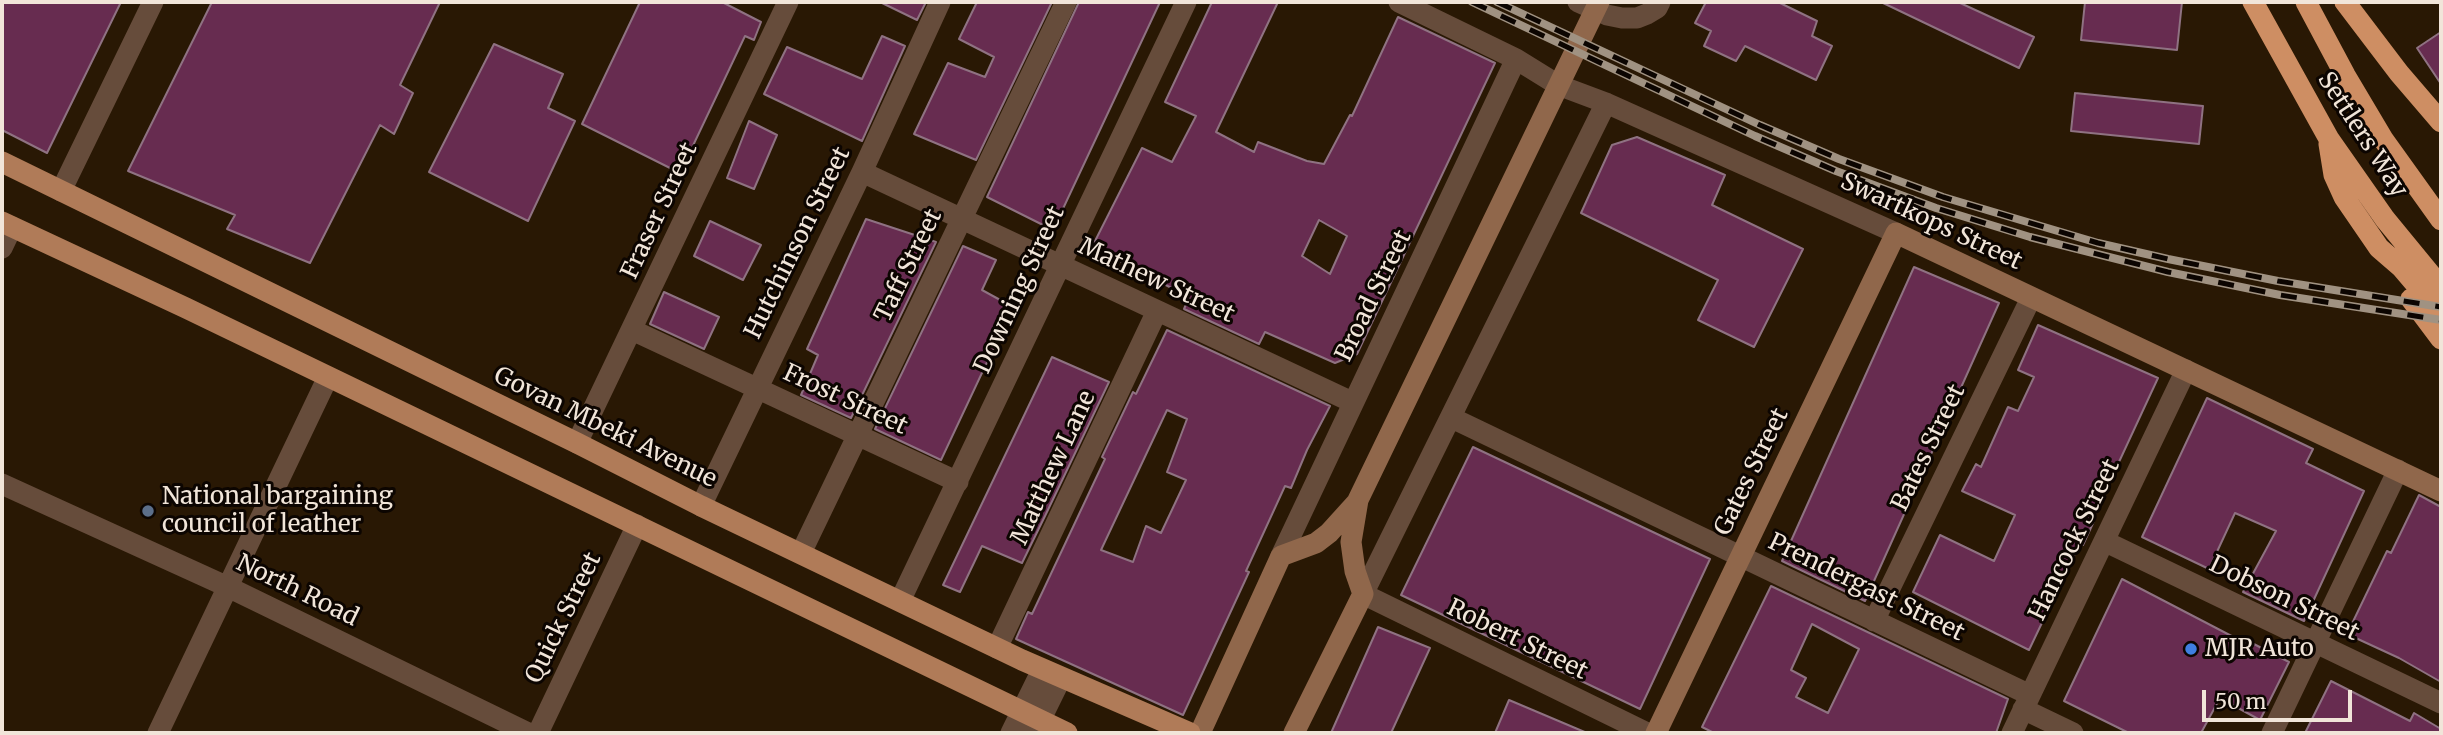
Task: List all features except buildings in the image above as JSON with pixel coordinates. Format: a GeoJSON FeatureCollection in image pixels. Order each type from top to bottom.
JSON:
{"type":"FeatureCollection","features":[{"type":"Feature","properties":{"kind":"highway","name":"Settlers Way"},"geometry":{"type":"LineString","coordinates":[[2253,2],[2329,139],[2385,219],[2441,286]]}},
{"type":"Feature","properties":{"kind":"highway","name":"Settlers Way"},"geometry":{"type":"LineString","coordinates":[[2306,2],[2344,75],[2383,139],[2441,220]]}},
{"type":"Feature","properties":{"kind":"highway"},"geometry":{"type":"LineString","coordinates":[[2345,2],[2385,56],[2441,122]]}},
{"type":"Feature","properties":{"kind":"highway"},"geometry":{"type":"LineString","coordinates":[[2329,139],[2331,161],[2339,186],[2393,275],[2441,340]]}},
{"type":"Feature","properties":{"kind":"highway"},"geometry":{"type":"LineString","coordinates":[[2379,248],[2401,267],[2441,314]]}},
{"type":"Feature","properties":{"kind":"main road","name":"Govan Mbeki Avenue"},"geometry":{"type":"LineString","coordinates":[[2,162],[701,506],[1051,674],[1190,733]]}},
{"type":"Feature","properties":{"kind":"main road"},"geometry":{"type":"LineString","coordinates":[[7,224],[637,525],[1032,721],[1067,733]]}},
{"type":"Feature","properties":{"kind":"street"},"geometry":{"type":"LineString","coordinates":[[61,191],[153,2]]}},
{"type":"Feature","properties":{"kind":"street","name":"Fraser Street"},"geometry":{"type":"LineString","coordinates":[[577,443],[788,2]]}},
{"type":"Feature","properties":{"kind":"street","name":"Hutchinson Street"},"geometry":{"type":"LineString","coordinates":[[701,506],[862,172],[940,2]]}},
{"type":"Feature","properties":{"kind":"street","name":"Taff Street"},"geometry":{"type":"LineString","coordinates":[[801,553],[1066,2]]}},
{"type":"Feature","properties":{"kind":"street","name":"Downing Street"},"geometry":{"type":"LineString","coordinates":[[900,601],[1186,2]]}},
{"type":"Feature","properties":{"kind":"street","name":"Swartkops Street"},"geometry":{"type":"LineString","coordinates":[[1399,2],[1516,59],[1558,85],[1606,103],[1896,233],[2441,491]]}},
{"type":"Feature","properties":{"kind":"street"},"geometry":{"type":"LineString","coordinates":[[1578,2],[1607,15],[1637,18],[1657,8],[1660,2]]}},
{"type":"Feature","properties":{"kind":"street"},"geometry":{"type":"LineString","coordinates":[[1281,556],[1316,543],[1329,533],[1358,500],[1599,2]]}},
{"type":"Feature","properties":{"kind":"street","name":"Broad Street"},"geometry":{"type":"LineString","coordinates":[[1200,733],[1352,402],[1516,59]]}},
{"type":"Feature","properties":{"kind":"street"},"geometry":{"type":"LineString","coordinates":[[1294,733],[1606,103]]}},
{"type":"Feature","properties":{"kind":"street","name":"Mathew Street"},"geometry":{"type":"LineString","coordinates":[[862,172],[1352,402]]}},
{"type":"Feature","properties":{"kind":"street"},"geometry":{"type":"LineString","coordinates":[[2,248],[7,224]]}},
{"type":"Feature","properties":{"kind":"street","name":"Gates Street"},"geometry":{"type":"LineString","coordinates":[[1656,733],[1896,233]]}},
{"type":"Feature","properties":{"kind":"street","name":"Bates Street"},"geometry":{"type":"LineString","coordinates":[[1874,621],[2031,298]]}},
{"type":"Feature","properties":{"kind":"street","name":"Matthew Lane"},"geometry":{"type":"LineString","coordinates":[[997,648],[1157,311]]}},
{"type":"Feature","properties":{"kind":"street","name":"Frost Street"},"geometry":{"type":"LineString","coordinates":[[632,330],[958,482]]}},
{"type":"Feature","properties":{"kind":"street","name":"Hancock Street"},"geometry":{"type":"LineString","coordinates":[[2012,733],[2186,370]]}},
{"type":"Feature","properties":{"kind":"street"},"geometry":{"type":"LineString","coordinates":[[158,733],[328,377]]}},
{"type":"Feature","properties":{"kind":"street","name":"Prendergast Street"},"geometry":{"type":"LineString","coordinates":[[1451,418],[1874,621],[2026,702],[2073,733]]}},
{"type":"Feature","properties":{"kind":"street"},"geometry":{"type":"LineString","coordinates":[[2272,733],[2398,470]]}},
{"type":"Feature","properties":{"kind":"street","name":"North Road"},"geometry":{"type":"LineString","coordinates":[[2,484],[228,587],[528,733]]}},
{"type":"Feature","properties":{"kind":"street"},"geometry":{"type":"LineString","coordinates":[[1358,500],[1351,542],[1355,571],[1363,594]]}},
{"type":"Feature","properties":{"kind":"street","name":"Quick Street"},"geometry":{"type":"LineString","coordinates":[[538,733],[637,525]]}},
{"type":"Feature","properties":{"kind":"street","name":"Dobson Street"},"geometry":{"type":"LineString","coordinates":[[2104,541],[2441,703]]}},
{"type":"Feature","properties":{"kind":"street","name":"Robert Street"},"geometry":{"type":"LineString","coordinates":[[1363,594],[1647,733]]}},
{"type":"Feature","properties":{"kind":"street"},"geometry":{"type":"LineString","coordinates":[[1011,733],[1032,721],[1051,674]]}},
{"type":"Feature","properties":{"kind":"railway"},"geometry":{"type":"LineString","coordinates":[[1472,2],[1755,136],[1836,171],[1936,208],[2030,237],[2168,272],[2280,295],[2441,320]]}},
{"type":"Feature","properties":{"kind":"railway"},"geometry":{"type":"LineString","coordinates":[[1497,2],[1760,125],[1839,159],[1943,197],[2098,243],[2168,259],[2278,281],[2441,307]]}},
{"type":"Feature","properties":{"kind":"place","name":"National bargaining council of leather"},"geometry":{"type":"Point","coordinates":[148,511]}},
{"type":"Feature","properties":{"kind":"place","name":"MJR Auto"},"geometry":{"type":"Point","coordinates":[2191,649]}}]}
